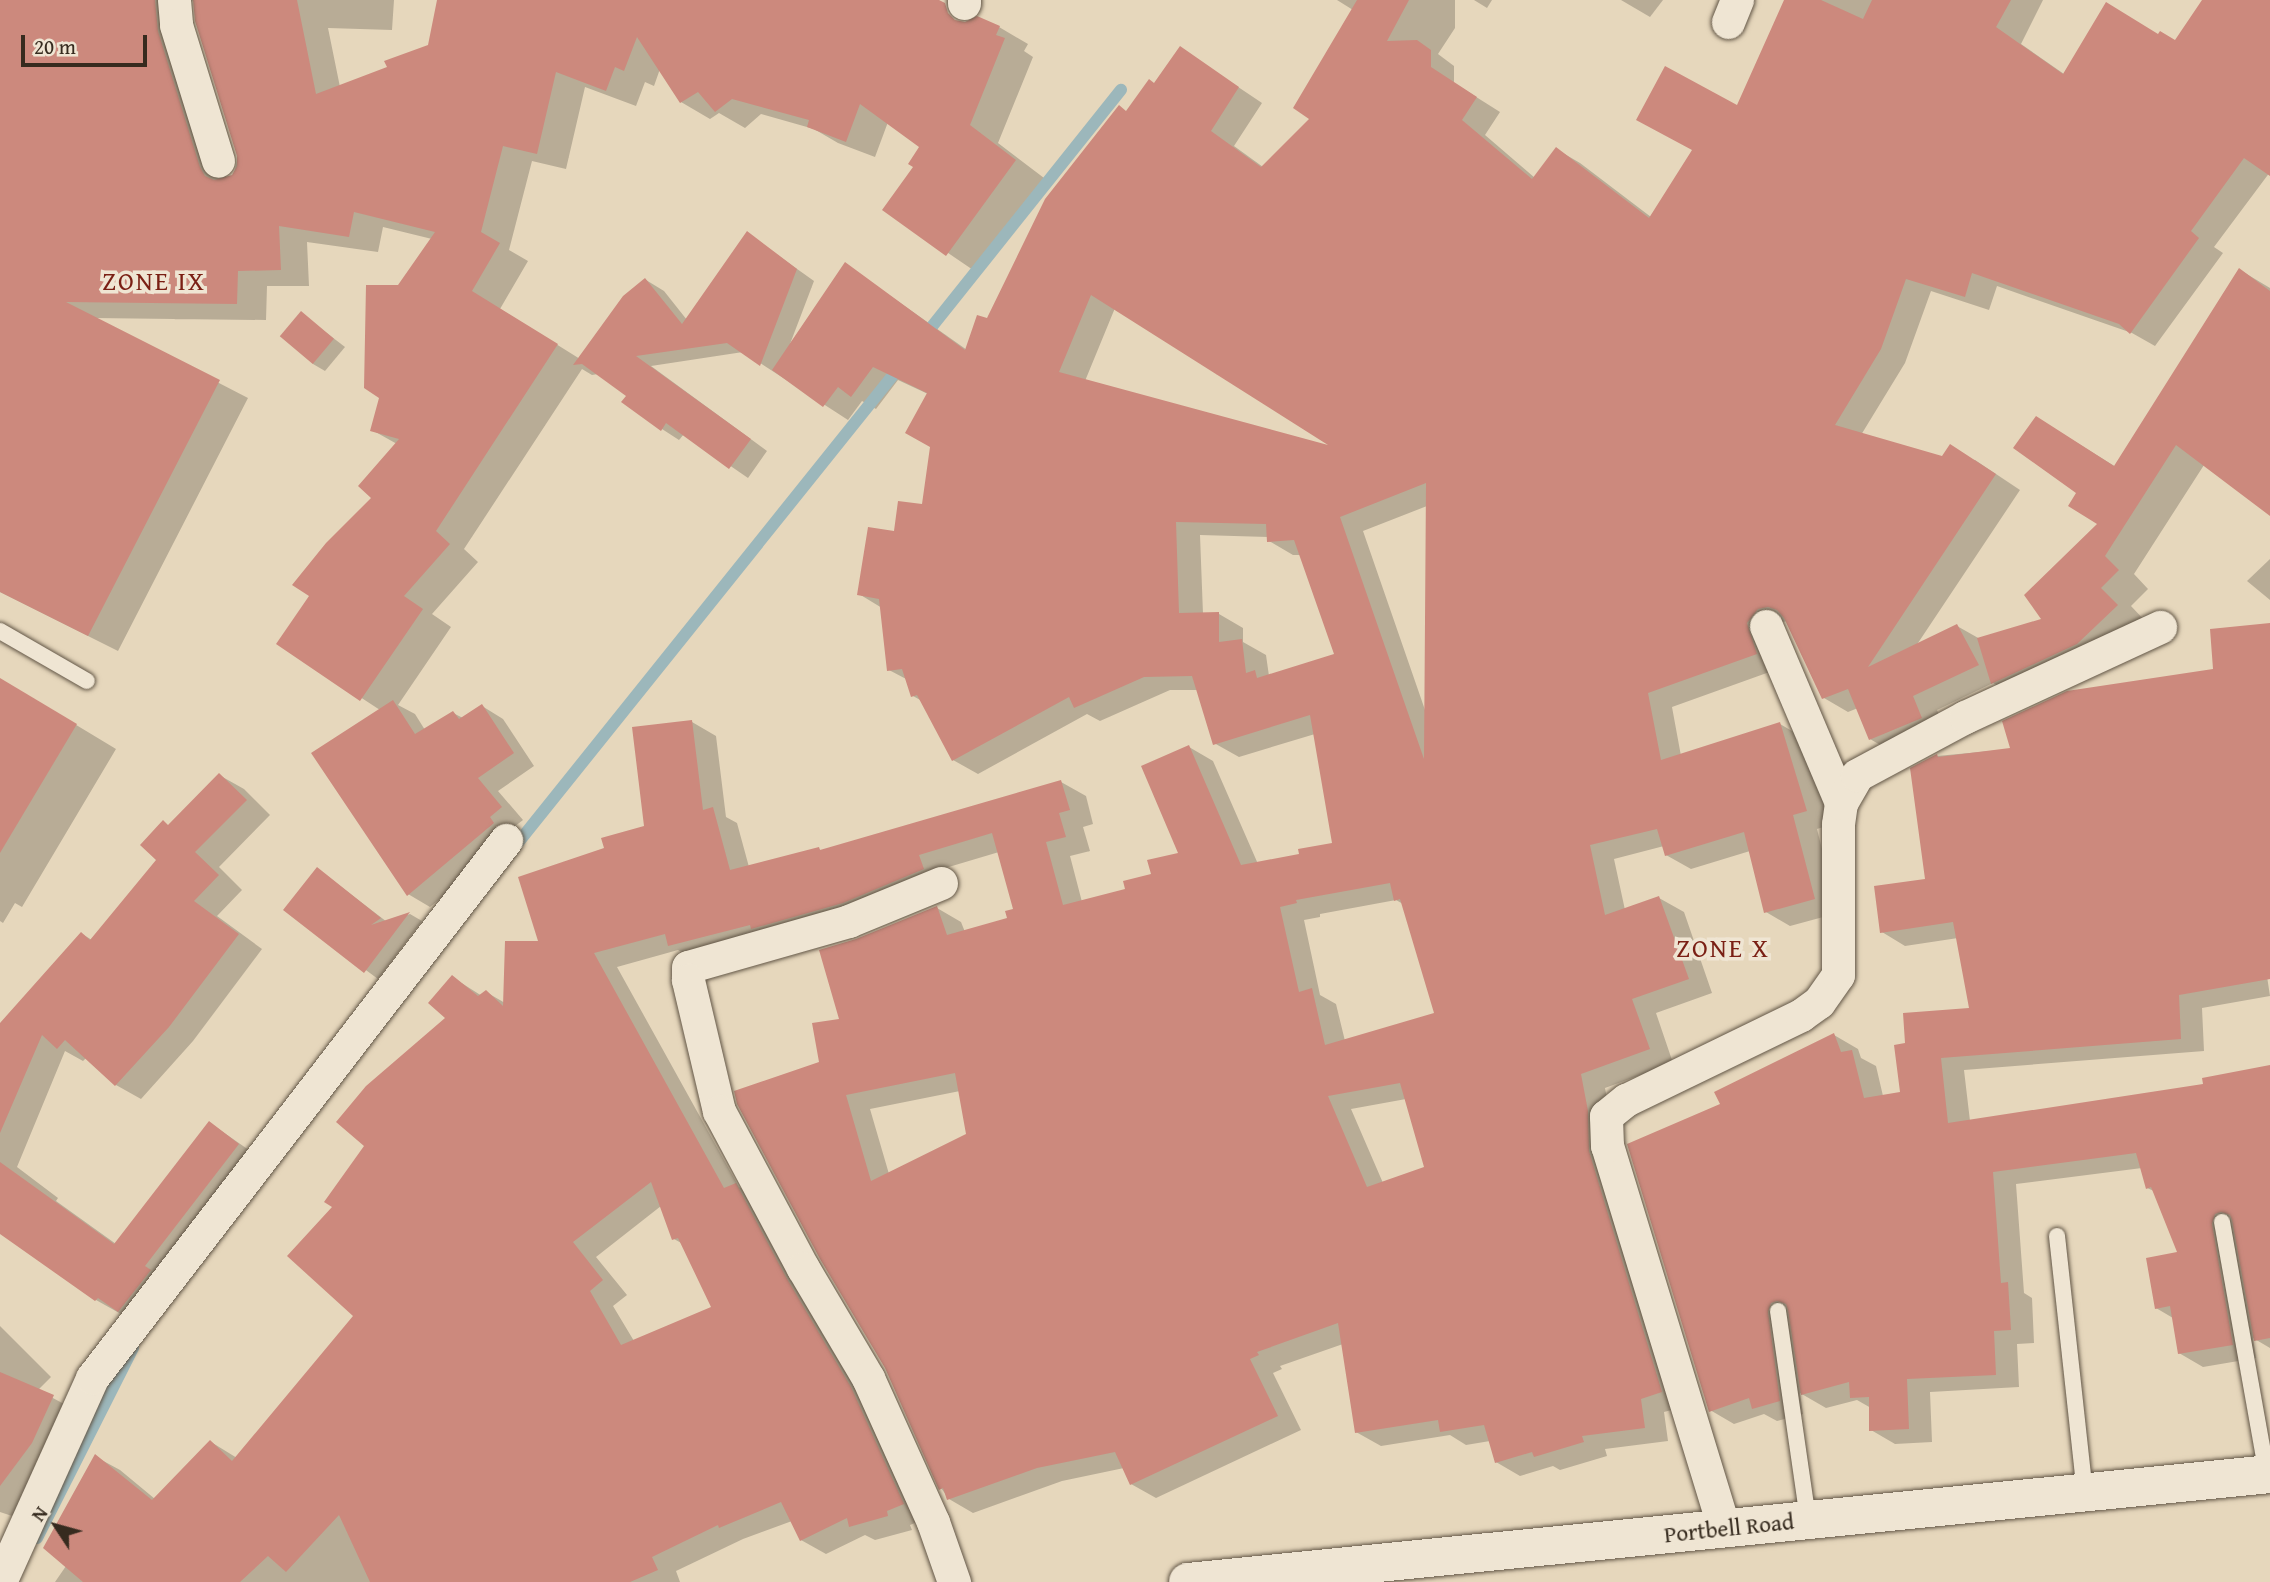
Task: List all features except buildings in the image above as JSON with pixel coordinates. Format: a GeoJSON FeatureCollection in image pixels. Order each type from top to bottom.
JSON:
{"type":"FeatureCollection","features":[{"type":"Feature","properties":{"kind":"main road","name":"Portbell Road"},"geometry":{"type":"LineString","coordinates":[[1188,1582],[2268,1474]]}},
{"type":"Feature","properties":{"kind":"street"},"geometry":{"type":"LineString","coordinates":[[174,0],[176,25],[218,161]]}},
{"type":"Feature","properties":{"kind":"street"},"geometry":{"type":"LineString","coordinates":[[1724,1528],[1607,1146],[1606,1116],[1626,1100],[1801,1016],[1819,1002],[1838,975],[1840,803],[1766,626]]}},
{"type":"Feature","properties":{"kind":"street"},"geometry":{"type":"LineString","coordinates":[[1840,803],[1857,775],[1965,717],[2160,627]]}},
{"type":"Feature","properties":{"kind":"street"},"geometry":{"type":"LineString","coordinates":[[0,1582],[92,1378],[506,840]]}},
{"type":"Feature","properties":{"kind":"street"},"geometry":{"type":"LineString","coordinates":[[941,883],[849,921],[688,967],[688,981],[719,1111],[803,1268],[868,1378],[933,1522],[954,1582]]}},
{"type":"Feature","properties":{"kind":"lane"},"geometry":{"type":"LineString","coordinates":[[0,631],[87,681]]}},
{"type":"Feature","properties":{"kind":"lane"},"geometry":{"type":"LineString","coordinates":[[2222,1222],[2268,1474]]}},
{"type":"Feature","properties":{"kind":"lane"},"geometry":{"type":"LineString","coordinates":[[2057,1237],[2085,1492]]}},
{"type":"Feature","properties":{"kind":"lane"},"geometry":{"type":"LineString","coordinates":[[1778,1311],[1808,1520]]}},
{"type":"Feature","properties":{"kind":"waterway"},"geometry":{"type":"LineString","coordinates":[[922,339],[1121,90]]}},
{"type":"Feature","properties":{"kind":"waterway"},"geometry":{"type":"LineString","coordinates":[[513,849],[902,364]]}},
{"type":"Feature","properties":{"kind":"waterway"},"geometry":{"type":"LineString","coordinates":[[37,1538],[133,1348]]}},
{"type":"Feature","properties":{"kind":"district","name":"ZONE IX"},"geometry":{"type":"Point","coordinates":[154,281]}},
{"type":"Feature","properties":{"kind":"district","name":"ZONE X"},"geometry":{"type":"Point","coordinates":[1723,948]}}]}
